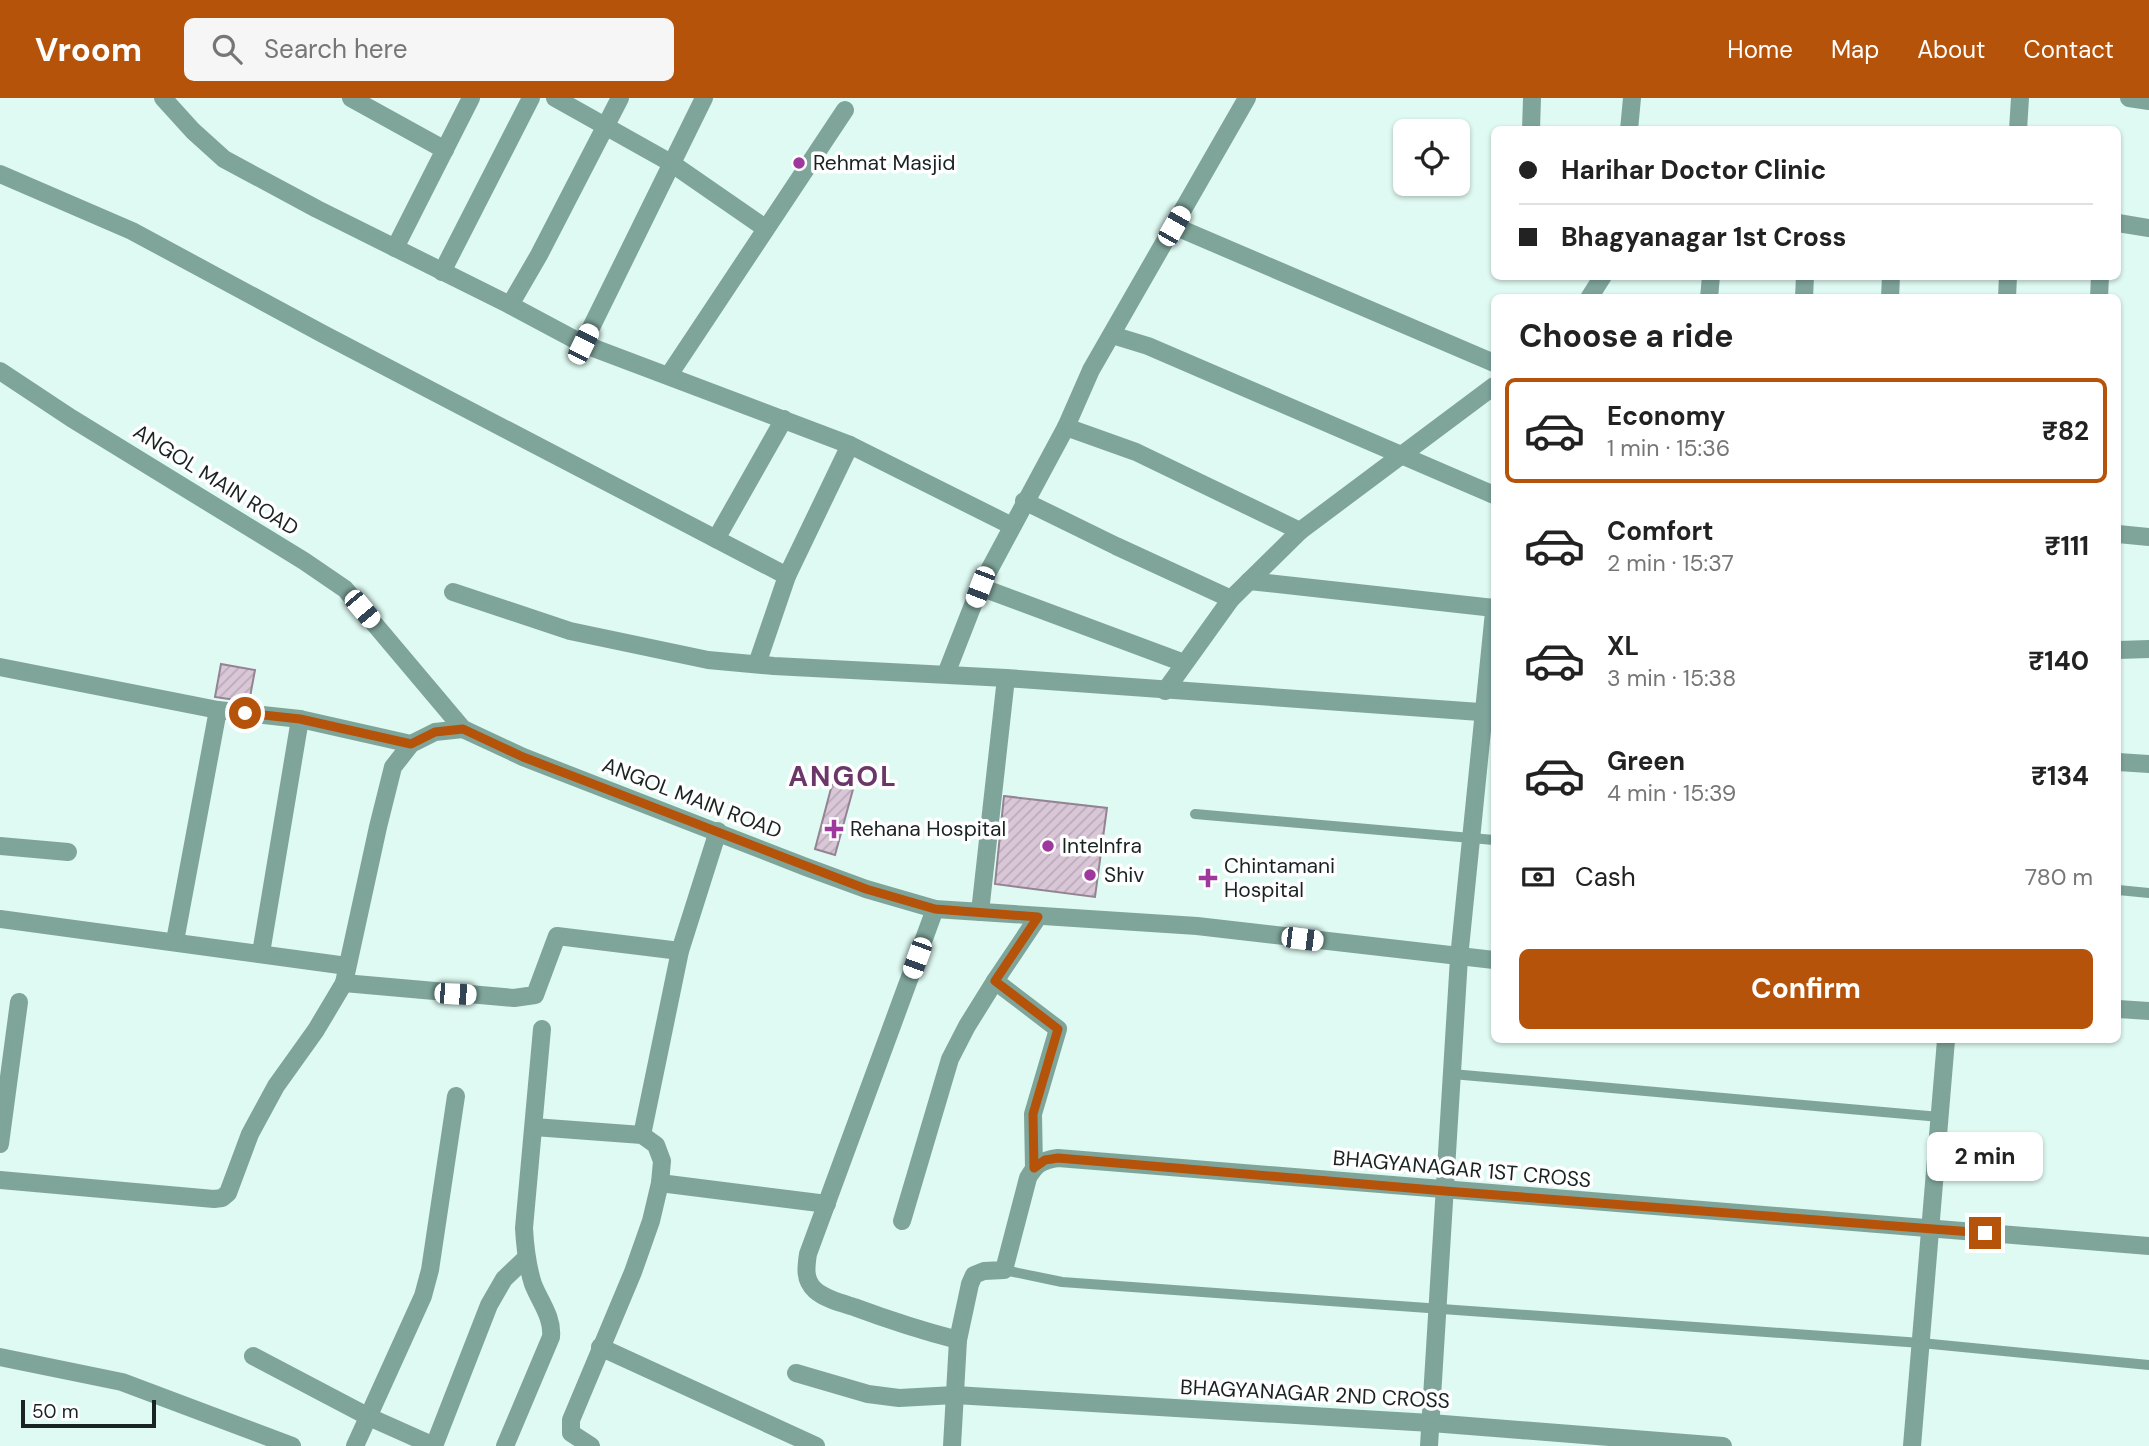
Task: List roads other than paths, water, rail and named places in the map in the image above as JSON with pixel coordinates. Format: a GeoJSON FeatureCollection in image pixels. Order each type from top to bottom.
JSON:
{"type":"FeatureCollection","features":[{"type":"Feature","properties":{"kind":"street"},"geometry":{"type":"LineString","coordinates":[[163,98],[193,131],[224,159],[583,344],[850,445],[1012,526]]}},
{"type":"Feature","properties":{"kind":"street"},"geometry":{"type":"LineString","coordinates":[[351,98],[445,150]]}},
{"type":"Feature","properties":{"kind":"street"},"geometry":{"type":"LineString","coordinates":[[395,248],[471,98]]}},
{"type":"Feature","properties":{"kind":"street"},"geometry":{"type":"LineString","coordinates":[[442,272],[531,98]]}},
{"type":"Feature","properties":{"kind":"street"},"geometry":{"type":"LineString","coordinates":[[555,98],[671,163],[765,228]]}},
{"type":"Feature","properties":{"kind":"street"},"geometry":{"type":"LineString","coordinates":[[510,305],[539,255],[620,98]]}},
{"type":"Feature","properties":{"kind":"street"},"geometry":{"type":"LineString","coordinates":[[583,344],[704,98]]}},
{"type":"Feature","properties":{"kind":"street"},"geometry":{"type":"LineString","coordinates":[[946,674],[980,587],[1066,426],[1091,370],[1247,98]]}},
{"type":"Feature","properties":{"kind":"street"},"geometry":{"type":"LineString","coordinates":[[1531,126],[1532,98]]}},
{"type":"Feature","properties":{"kind":"street"},"geometry":{"type":"LineString","coordinates":[[1629,126],[1632,98]]}},
{"type":"Feature","properties":{"kind":"street"},"geometry":{"type":"LineString","coordinates":[[2018,126],[2020,98]]}},
{"type":"Feature","properties":{"kind":"street"},"geometry":{"type":"LineString","coordinates":[[2129,98],[2149,101]]}},
{"type":"Feature","properties":{"kind":"street"},"geometry":{"type":"LineString","coordinates":[[669,375],[845,110]]}},
{"type":"Feature","properties":{"kind":"street"},"geometry":{"type":"LineString","coordinates":[[0,174],[132,231],[323,334],[787,576]]}},
{"type":"Feature","properties":{"kind":"street"},"geometry":{"type":"LineString","coordinates":[[2121,223],[2149,228]]}},
{"type":"Feature","properties":{"kind":"street"},"geometry":{"type":"LineString","coordinates":[[1174,226],[1491,362]]}},
{"type":"Feature","properties":{"kind":"street"},"geometry":{"type":"LineString","coordinates":[[1112,335],[1148,346],[1491,494]]}},
{"type":"Feature","properties":{"kind":"street","name":"ANGOL MAIN ROAD"},"geometry":{"type":"LineString","coordinates":[[0,371],[345,589],[463,729],[523,757],[866,889],[935,909],[1197,926],[1491,960]]}},
{"type":"Feature","properties":{"kind":"street"},"geometry":{"type":"LineString","coordinates":[[1165,691],[1231,598],[1300,531],[1491,388]]}},
{"type":"Feature","properties":{"kind":"street"},"geometry":{"type":"LineString","coordinates":[[716,539],[784,419]]}},
{"type":"Feature","properties":{"kind":"street"},"geometry":{"type":"LineString","coordinates":[[1066,426],[1136,452],[1300,531]]}},
{"type":"Feature","properties":{"kind":"street"},"geometry":{"type":"LineString","coordinates":[[757,664],[787,576],[850,445]]}},
{"type":"Feature","properties":{"kind":"street"},"geometry":{"type":"LineString","coordinates":[[1024,501],[1231,598]]}},
{"type":"Feature","properties":{"kind":"street"},"geometry":{"type":"LineString","coordinates":[[2121,534],[2149,537]]}},
{"type":"Feature","properties":{"kind":"street"},"geometry":{"type":"LineString","coordinates":[[1249,581],[1491,610]]}},
{"type":"Feature","properties":{"kind":"street"},"geometry":{"type":"LineString","coordinates":[[980,587],[1184,663]]}},
{"type":"Feature","properties":{"kind":"street"},"geometry":{"type":"LineString","coordinates":[[453,592],[570,631],[708,660],[1006,678],[1489,713]]}},
{"type":"Feature","properties":{"kind":"street"},"geometry":{"type":"LineString","coordinates":[[2121,650],[2149,649]]}},
{"type":"Feature","properties":{"kind":"street"},"geometry":{"type":"LineString","coordinates":[[0,667],[218,709],[300,719],[411,744]]}},
{"type":"Feature","properties":{"kind":"street"},"geometry":{"type":"LineString","coordinates":[[1429,1446],[1459,958],[1471,838],[1489,713],[1491,672]]}},
{"type":"Feature","properties":{"kind":"street"},"geometry":{"type":"LineString","coordinates":[[980,912],[1006,678]]}},
{"type":"Feature","properties":{"kind":"street"},"geometry":{"type":"LineString","coordinates":[[176,941],[218,709]]}},
{"type":"Feature","properties":{"kind":"street"},"geometry":{"type":"LineString","coordinates":[[261,953],[300,719]]}},
{"type":"Feature","properties":{"kind":"street"},"geometry":{"type":"LineString","coordinates":[[0,1180],[222,1198],[228,1193],[250,1134],[276,1086],[316,1030],[346,974],[393,767],[411,744],[435,732],[463,729]]}},
{"type":"Feature","properties":{"kind":"street"},"geometry":{"type":"LineString","coordinates":[[2121,761],[2149,764]]}},
{"type":"Feature","properties":{"kind":"street"},"geometry":{"type":"LineString","coordinates":[[642,1135],[680,951],[718,831]]}},
{"type":"Feature","properties":{"kind":"street"},"geometry":{"type":"LineString","coordinates":[[0,846],[68,852]]}},
{"type":"Feature","properties":{"kind":"street"},"geometry":{"type":"LineString","coordinates":[[935,909],[808,1254],[805,1269],[814,1289],[828,1298],[911,1328],[958,1340]]}},
{"type":"Feature","properties":{"kind":"street"},"geometry":{"type":"LineString","coordinates":[[902,1221],[950,1059],[967,1026],[1038,917]]}},
{"type":"Feature","properties":{"kind":"street"},"geometry":{"type":"LineString","coordinates":[[0,919],[261,953],[346,974],[514,998],[535,995],[557,936],[680,951]]}},
{"type":"Feature","properties":{"kind":"street"},"geometry":{"type":"LineString","coordinates":[[952,1446],[958,1340],[970,1284],[974,1275],[984,1271],[1004,1270],[1028,1178],[1034,1168],[1033,1114],[1058,1029],[995,981]]}},
{"type":"Feature","properties":{"kind":"street"},"geometry":{"type":"LineString","coordinates":[[0,1144],[19,1002]]}},
{"type":"Feature","properties":{"kind":"street"},"geometry":{"type":"LineString","coordinates":[[2121,1009],[2149,1012]]}},
{"type":"Feature","properties":{"kind":"street"},"geometry":{"type":"LineString","coordinates":[[505,1446],[551,1337],[552,1328],[534,1286],[526,1258],[524,1228],[541,1028]]}},
{"type":"Feature","properties":{"kind":"street"},"geometry":{"type":"LineString","coordinates":[[1912,1446],[1947,1043]]}},
{"type":"Feature","properties":{"kind":"street"},"geometry":{"type":"LineString","coordinates":[[355,1446],[423,1296],[430,1270],[456,1096]]}},
{"type":"Feature","properties":{"kind":"street"},"geometry":{"type":"LineString","coordinates":[[534,1127],[642,1135],[656,1145],[662,1161],[651,1221],[633,1272],[569,1427],[575,1438],[590,1446]]}},
{"type":"Feature","properties":{"kind":"street","name":"BHAGYANAGAR 1ST CROSS"},"geometry":{"type":"LineString","coordinates":[[1034,1168],[1045,1160],[1058,1158],[2149,1246]]}},
{"type":"Feature","properties":{"kind":"street"},"geometry":{"type":"LineString","coordinates":[[660,1183],[827,1204]]}},
{"type":"Feature","properties":{"kind":"street"},"geometry":{"type":"LineString","coordinates":[[253,1356],[369,1417],[434,1446],[489,1305],[504,1279],[526,1258]]}},
{"type":"Feature","properties":{"kind":"street"},"geometry":{"type":"LineString","coordinates":[[600,1347],[817,1446]]}},
{"type":"Feature","properties":{"kind":"street"},"geometry":{"type":"LineString","coordinates":[[0,1357],[122,1382],[292,1446]]}},
{"type":"Feature","properties":{"kind":"street","name":"BHAGYANAGAR 2ND CROSS"},"geometry":{"type":"LineString","coordinates":[[796,1373],[868,1394],[899,1398],[955,1395],[1431,1423],[1723,1446]]}},
{"type":"Feature","properties":{"kind":"lane"},"geometry":{"type":"LineString","coordinates":[[1195,814],[1491,840]]}},
{"type":"Feature","properties":{"kind":"lane"},"geometry":{"type":"LineString","coordinates":[[2121,890],[2149,892]]}},
{"type":"Feature","properties":{"kind":"lane"},"geometry":{"type":"LineString","coordinates":[[1452,1074],[1940,1117]]}},
{"type":"Feature","properties":{"kind":"lane"},"geometry":{"type":"LineString","coordinates":[[1004,1270],[1062,1282],[1921,1342],[2149,1365]]}},
{"type":"Feature","properties":{"kind":"place","name":"Rehmat Masjid"},"geometry":{"type":"Point","coordinates":[799,163]}},
{"type":"Feature","properties":{"kind":"place","name":"Rehana Hospital"},"geometry":{"type":"Point","coordinates":[834,829]}},
{"type":"Feature","properties":{"kind":"place","name":"Intelnfra"},"geometry":{"type":"Point","coordinates":[1048,846]}},
{"type":"Feature","properties":{"kind":"place","name":"Shiv"},"geometry":{"type":"Point","coordinates":[1090,875]}},
{"type":"Feature","properties":{"kind":"place","name":"Chintamani Hospital"},"geometry":{"type":"Point","coordinates":[1208,878]}},
{"type":"Feature","properties":{"kind":"district","name":"ANGOL"},"geometry":{"type":"Point","coordinates":[843,776]}}]}
